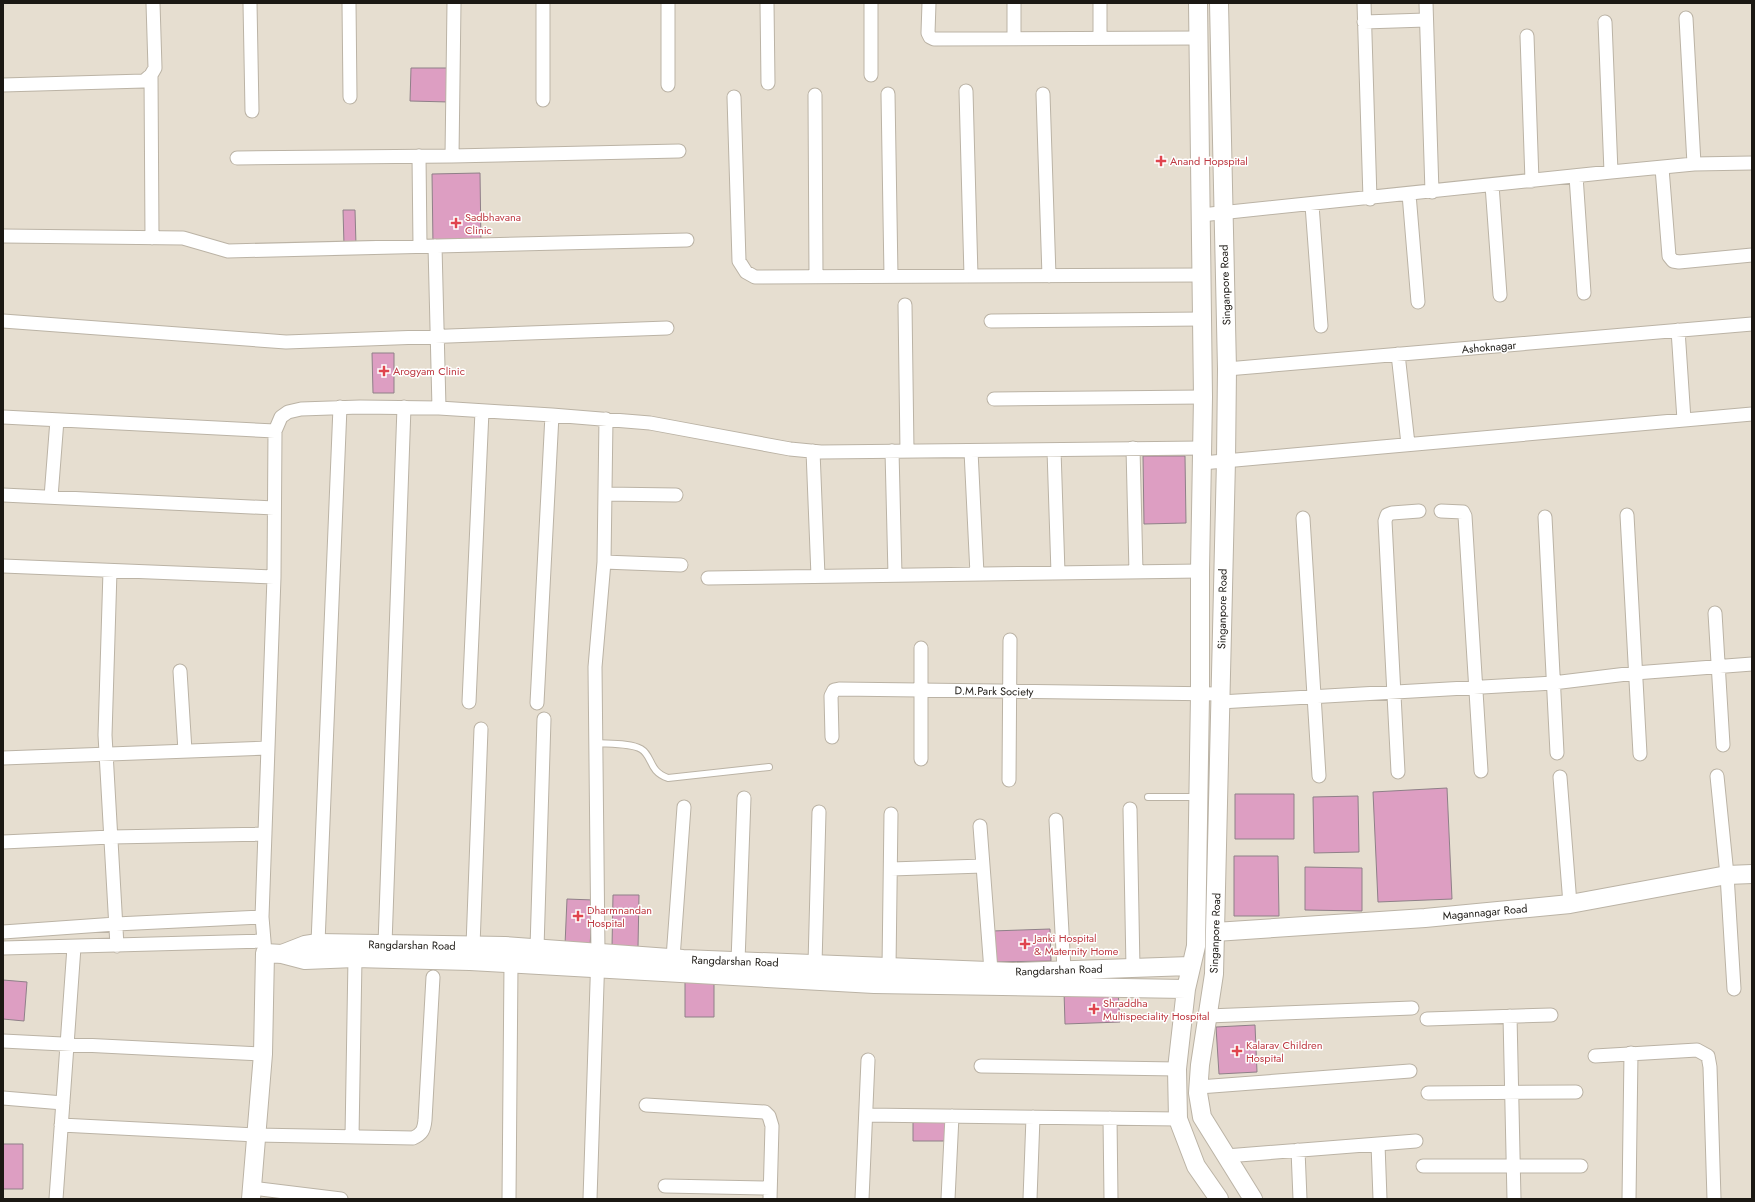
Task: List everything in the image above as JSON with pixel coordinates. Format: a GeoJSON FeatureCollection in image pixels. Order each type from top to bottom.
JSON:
{"type":"FeatureCollection","features":[{"type":"Feature","properties":{"kind":"street"},"geometry":{"type":"LineString","coordinates":[[3,85],[144,80],[151,75],[155,68],[153,3]]}},
{"type":"Feature","properties":{"kind":"street"},"geometry":{"type":"LineString","coordinates":[[250,3],[252,111]]}},
{"type":"Feature","properties":{"kind":"street"},"geometry":{"type":"LineString","coordinates":[[349,3],[350,97]]}},
{"type":"Feature","properties":{"kind":"street"},"geometry":{"type":"LineString","coordinates":[[452,156],[454,3]]}},
{"type":"Feature","properties":{"kind":"street"},"geometry":{"type":"LineString","coordinates":[[543,3],[543,100]]}},
{"type":"Feature","properties":{"kind":"street"},"geometry":{"type":"LineString","coordinates":[[668,3],[668,85]]}},
{"type":"Feature","properties":{"kind":"street"},"geometry":{"type":"LineString","coordinates":[[767,3],[768,83]]}},
{"type":"Feature","properties":{"kind":"street"},"geometry":{"type":"LineString","coordinates":[[871,3],[871,75]]}},
{"type":"Feature","properties":{"kind":"street"},"geometry":{"type":"LineString","coordinates":[[928,3],[928,32],[930,37],[934,39],[1198,38]]}},
{"type":"Feature","properties":{"kind":"street"},"geometry":{"type":"LineString","coordinates":[[1014,3],[1014,39]]}},
{"type":"Feature","properties":{"kind":"street"},"geometry":{"type":"LineString","coordinates":[[1100,3],[1100,38]]}},
{"type":"Feature","properties":{"kind":"street","name":"Singanpore Road"},"geometry":{"type":"LineString","coordinates":[[1198,3],[1203,397],[1196,946],[1190,966],[1186,989],[1177,1069],[1178,1119],[1196,1166],[1219,1199]]}},
{"type":"Feature","properties":{"kind":"street","name":"Singanpore Road"},"geometry":{"type":"LineString","coordinates":[[1219,3],[1227,369],[1226,460],[1214,974],[1198,1087],[1202,1117],[1253,1199]]}},
{"type":"Feature","properties":{"kind":"street"},"geometry":{"type":"LineString","coordinates":[[1364,3],[1370,199]]}},
{"type":"Feature","properties":{"kind":"street"},"geometry":{"type":"LineString","coordinates":[[1426,3],[1432,192]]}},
{"type":"Feature","properties":{"kind":"street"},"geometry":{"type":"LineString","coordinates":[[1686,18],[1694,164]]}},
{"type":"Feature","properties":{"kind":"street"},"geometry":{"type":"LineString","coordinates":[[1364,22],[1426,20]]}},
{"type":"Feature","properties":{"kind":"street"},"geometry":{"type":"LineString","coordinates":[[1605,22],[1611,172]]}},
{"type":"Feature","properties":{"kind":"street"},"geometry":{"type":"LineString","coordinates":[[1527,36],[1532,181]]}},
{"type":"Feature","properties":{"kind":"street"},"geometry":{"type":"LineString","coordinates":[[151,75],[152,238]]}},
{"type":"Feature","properties":{"kind":"street"},"geometry":{"type":"LineString","coordinates":[[966,91],[971,276]]}},
{"type":"Feature","properties":{"kind":"street"},"geometry":{"type":"LineString","coordinates":[[888,94],[891,276]]}},
{"type":"Feature","properties":{"kind":"street"},"geometry":{"type":"LineString","coordinates":[[1043,94],[1049,276]]}},
{"type":"Feature","properties":{"kind":"street"},"geometry":{"type":"LineString","coordinates":[[814,95],[816,276]]}},
{"type":"Feature","properties":{"kind":"street"},"geometry":{"type":"LineString","coordinates":[[734,97],[739,261],[746,272],[755,276],[1202,275]]}},
{"type":"Feature","properties":{"kind":"street"},"geometry":{"type":"LineString","coordinates":[[237,158],[452,156],[679,150]]}},
{"type":"Feature","properties":{"kind":"street"},"geometry":{"type":"LineString","coordinates":[[419,156],[420,246]]}},
{"type":"Feature","properties":{"kind":"street"},"geometry":{"type":"LineString","coordinates":[[1201,215],[1312,205],[1694,164],[1752,162]]}},
{"type":"Feature","properties":{"kind":"street"},"geometry":{"type":"LineString","coordinates":[[1662,168],[1669,256],[1672,261],[1679,262],[1752,255]]}},
{"type":"Feature","properties":{"kind":"street"},"geometry":{"type":"LineString","coordinates":[[1576,176],[1584,293]]}},
{"type":"Feature","properties":{"kind":"street"},"geometry":{"type":"LineString","coordinates":[[1492,185],[1500,295]]}},
{"type":"Feature","properties":{"kind":"street"},"geometry":{"type":"LineString","coordinates":[[1410,194],[1418,302]]}},
{"type":"Feature","properties":{"kind":"street"},"geometry":{"type":"LineString","coordinates":[[1312,205],[1321,326]]}},
{"type":"Feature","properties":{"kind":"street"},"geometry":{"type":"LineString","coordinates":[[3,236],[183,238],[228,251],[687,240]]}},
{"type":"Feature","properties":{"kind":"street"},"geometry":{"type":"LineString","coordinates":[[435,246],[439,408]]}},
{"type":"Feature","properties":{"kind":"street"},"geometry":{"type":"LineString","coordinates":[[905,305],[907,451]]}},
{"type":"Feature","properties":{"kind":"street"},"geometry":{"type":"LineString","coordinates":[[991,321],[1202,319]]}},
{"type":"Feature","properties":{"kind":"street"},"geometry":{"type":"LineString","coordinates":[[3,321],[286,342],[666,328]]}},
{"type":"Feature","properties":{"kind":"street","name":"Ashoknagar"},"geometry":{"type":"LineString","coordinates":[[1227,369],[1752,324]]}},
{"type":"Feature","properties":{"kind":"street"},"geometry":{"type":"LineString","coordinates":[[1678,330],[1684,420]]}},
{"type":"Feature","properties":{"kind":"street"},"geometry":{"type":"LineString","coordinates":[[1398,354],[1408,444]]}},
{"type":"Feature","properties":{"kind":"street"},"geometry":{"type":"LineString","coordinates":[[994,399],[1203,397]]}},
{"type":"Feature","properties":{"kind":"street"},"geometry":{"type":"LineString","coordinates":[[341,1199],[251,1194],[270,949],[262,917],[274,577],[275,431],[282,416],[288,412],[301,409],[340,407],[404,407],[606,419],[650,423],[813,451],[971,451],[1133,448],[1202,455],[1226,460],[1752,414]]}},
{"type":"Feature","properties":{"kind":"street"},"geometry":{"type":"LineString","coordinates":[[318,943],[340,407]]}},
{"type":"Feature","properties":{"kind":"street"},"geometry":{"type":"LineString","coordinates":[[385,944],[404,407]]}},
{"type":"Feature","properties":{"kind":"street"},"geometry":{"type":"LineString","coordinates":[[469,702],[482,411]]}},
{"type":"Feature","properties":{"kind":"street"},"geometry":{"type":"LineString","coordinates":[[537,703],[552,415]]}},
{"type":"Feature","properties":{"kind":"street"},"geometry":{"type":"LineString","coordinates":[[3,418],[275,431]]}},
{"type":"Feature","properties":{"kind":"street"},"geometry":{"type":"LineString","coordinates":[[590,1199],[598,961],[595,667],[604,562],[606,419]]}},
{"type":"Feature","properties":{"kind":"street"},"geometry":{"type":"LineString","coordinates":[[51,497],[57,420]]}},
{"type":"Feature","properties":{"kind":"street"},"geometry":{"type":"LineString","coordinates":[[1133,448],[1136,572]]}},
{"type":"Feature","properties":{"kind":"street"},"geometry":{"type":"LineString","coordinates":[[1054,450],[1058,573]]}},
{"type":"Feature","properties":{"kind":"street"},"geometry":{"type":"LineString","coordinates":[[813,451],[818,576]]}},
{"type":"Feature","properties":{"kind":"street"},"geometry":{"type":"LineString","coordinates":[[892,451],[895,575]]}},
{"type":"Feature","properties":{"kind":"street"},"geometry":{"type":"LineString","coordinates":[[971,451],[977,574]]}},
{"type":"Feature","properties":{"kind":"street"},"geometry":{"type":"LineString","coordinates":[[3,494],[274,508]]}},
{"type":"Feature","properties":{"kind":"street"},"geometry":{"type":"LineString","coordinates":[[605,494],[676,495]]}},
{"type":"Feature","properties":{"kind":"street"},"geometry":{"type":"LineString","coordinates":[[1441,511],[1458,511],[1462,512],[1465,516],[1481,771]]}},
{"type":"Feature","properties":{"kind":"street"},"geometry":{"type":"LineString","coordinates":[[1398,772],[1385,521],[1387,515],[1392,513],[1419,512]]}},
{"type":"Feature","properties":{"kind":"street"},"geometry":{"type":"LineString","coordinates":[[1627,515],[1640,754]]}},
{"type":"Feature","properties":{"kind":"street"},"geometry":{"type":"LineString","coordinates":[[1545,517],[1557,753]]}},
{"type":"Feature","properties":{"kind":"street"},"geometry":{"type":"LineString","coordinates":[[1303,518],[1318,776]]}},
{"type":"Feature","properties":{"kind":"street"},"geometry":{"type":"LineString","coordinates":[[604,562],[681,565]]}},
{"type":"Feature","properties":{"kind":"street"},"geometry":{"type":"LineString","coordinates":[[3,566],[274,577]]}},
{"type":"Feature","properties":{"kind":"street"},"geometry":{"type":"LineString","coordinates":[[110,571],[105,735],[117,946]]}},
{"type":"Feature","properties":{"kind":"street"},"geometry":{"type":"LineString","coordinates":[[708,578],[1200,571]]}},
{"type":"Feature","properties":{"kind":"street"},"geometry":{"type":"LineString","coordinates":[[1714,613],[1723,745]]}},
{"type":"Feature","properties":{"kind":"street"},"geometry":{"type":"LineString","coordinates":[[1009,780],[1010,640]]}},
{"type":"Feature","properties":{"kind":"street"},"geometry":{"type":"LineString","coordinates":[[921,648],[921,759]]}},
{"type":"Feature","properties":{"kind":"street","name":"D.M.Park Society"},"geometry":{"type":"LineString","coordinates":[[832,737],[831,696],[834,690],[839,689],[1200,695],[1220,698],[1314,697],[1553,683],[1635,673],[1752,664]]}},
{"type":"Feature","properties":{"kind":"street"},"geometry":{"type":"LineString","coordinates":[[180,672],[185,751]]}},
{"type":"Feature","properties":{"kind":"street"},"geometry":{"type":"LineString","coordinates":[[537,948],[544,719]]}},
{"type":"Feature","properties":{"kind":"street"},"geometry":{"type":"LineString","coordinates":[[473,946],[481,729]]}},
{"type":"Feature","properties":{"kind":"street"},"geometry":{"type":"LineString","coordinates":[[3,758],[268,748]]}},
{"type":"Feature","properties":{"kind":"street"},"geometry":{"type":"LineString","coordinates":[[1717,776],[1727,875],[1734,989]]}},
{"type":"Feature","properties":{"kind":"street"},"geometry":{"type":"LineString","coordinates":[[1560,777],[1570,904]]}},
{"type":"Feature","properties":{"kind":"street"},"geometry":{"type":"LineString","coordinates":[[738,961],[744,798]]}},
{"type":"Feature","properties":{"kind":"street"},"geometry":{"type":"LineString","coordinates":[[673,958],[684,806]]}},
{"type":"Feature","properties":{"kind":"street"},"geometry":{"type":"LineString","coordinates":[[1130,809],[1133,968]]}},
{"type":"Feature","properties":{"kind":"street"},"geometry":{"type":"LineString","coordinates":[[815,964],[819,812]]}},
{"type":"Feature","properties":{"kind":"street"},"geometry":{"type":"LineString","coordinates":[[889,967],[891,814]]}},
{"type":"Feature","properties":{"kind":"street"},"geometry":{"type":"LineString","coordinates":[[1056,820],[1064,970]]}},
{"type":"Feature","properties":{"kind":"street"},"geometry":{"type":"LineString","coordinates":[[980,826],[991,971]]}},
{"type":"Feature","properties":{"kind":"street"},"geometry":{"type":"LineString","coordinates":[[3,842],[265,834]]}},
{"type":"Feature","properties":{"kind":"street"},"geometry":{"type":"LineString","coordinates":[[891,869],[983,866]]}},
{"type":"Feature","properties":{"kind":"street","name":"Magannagar Road"},"geometry":{"type":"LineString","coordinates":[[1215,932],[1440,916],[1570,904],[1727,875],[1752,874]]}},
{"type":"Feature","properties":{"kind":"street"},"geometry":{"type":"LineString","coordinates":[[3,932],[116,924],[262,917]]}},
{"type":"Feature","properties":{"kind":"street","name":"Rangdarshan Road"},"geometry":{"type":"LineString","coordinates":[[270,949],[318,943],[537,948],[598,961],[874,984],[1186,989]]}},
{"type":"Feature","properties":{"kind":"street"},"geometry":{"type":"LineString","coordinates":[[3,948],[117,946],[270,949]]}},
{"type":"Feature","properties":{"kind":"street"},"geometry":{"type":"LineString","coordinates":[[56,1199],[74,947]]}},
{"type":"Feature","properties":{"kind":"street","name":"Rangdarshan Road"},"geometry":{"type":"LineString","coordinates":[[270,949],[305,960],[355,958],[470,961],[511,965],[673,958],[991,971],[1190,966]]}},
{"type":"Feature","properties":{"kind":"street"},"geometry":{"type":"LineString","coordinates":[[352,1137],[355,958]]}},
{"type":"Feature","properties":{"kind":"street"},"geometry":{"type":"LineString","coordinates":[[509,1199],[511,965]]}},
{"type":"Feature","properties":{"kind":"street"},"geometry":{"type":"LineString","coordinates":[[62,1125],[256,1135],[413,1138],[419,1135],[424,1129],[433,977]]}},
{"type":"Feature","properties":{"kind":"street"},"geometry":{"type":"LineString","coordinates":[[1208,1016],[1412,1008]]}},
{"type":"Feature","properties":{"kind":"street"},"geometry":{"type":"LineString","coordinates":[[1427,1019],[1551,1015]]}},
{"type":"Feature","properties":{"kind":"street"},"geometry":{"type":"LineString","coordinates":[[1510,1016],[1514,1199]]}},
{"type":"Feature","properties":{"kind":"street"},"geometry":{"type":"LineString","coordinates":[[3,1041],[263,1054]]}},
{"type":"Feature","properties":{"kind":"street"},"geometry":{"type":"LineString","coordinates":[[1595,1056],[1697,1050],[1708,1056],[1710,1067],[1714,1199]]}},
{"type":"Feature","properties":{"kind":"street"},"geometry":{"type":"LineString","coordinates":[[1629,1199],[1631,1054]]}},
{"type":"Feature","properties":{"kind":"street"},"geometry":{"type":"LineString","coordinates":[[862,1199],[868,1060]]}},
{"type":"Feature","properties":{"kind":"street"},"geometry":{"type":"LineString","coordinates":[[981,1066],[1177,1069]]}},
{"type":"Feature","properties":{"kind":"street"},"geometry":{"type":"LineString","coordinates":[[1198,1087],[1410,1071]]}},
{"type":"Feature","properties":{"kind":"street"},"geometry":{"type":"LineString","coordinates":[[1428,1093],[1576,1092]]}},
{"type":"Feature","properties":{"kind":"street"},"geometry":{"type":"LineString","coordinates":[[3,1098],[63,1103]]}},
{"type":"Feature","properties":{"kind":"street"},"geometry":{"type":"LineString","coordinates":[[646,1105],[764,1112],[769,1116],[772,1126],[770,1193],[665,1186]]}},
{"type":"Feature","properties":{"kind":"street"},"geometry":{"type":"LineString","coordinates":[[866,1115],[1178,1119]]}},
{"type":"Feature","properties":{"kind":"street"},"geometry":{"type":"LineString","coordinates":[[948,1199],[952,1116]]}},
{"type":"Feature","properties":{"kind":"street"},"geometry":{"type":"LineString","coordinates":[[1030,1199],[1033,1117]]}},
{"type":"Feature","properties":{"kind":"street"},"geometry":{"type":"LineString","coordinates":[[1110,1118],[1111,1199]]}},
{"type":"Feature","properties":{"kind":"street"},"geometry":{"type":"LineString","coordinates":[[1226,1156],[1416,1141]]}},
{"type":"Feature","properties":{"kind":"street"},"geometry":{"type":"LineString","coordinates":[[1378,1144],[1380,1199]]}},
{"type":"Feature","properties":{"kind":"street"},"geometry":{"type":"LineString","coordinates":[[1298,1150],[1300,1199]]}},
{"type":"Feature","properties":{"kind":"street"},"geometry":{"type":"LineString","coordinates":[[1423,1166],[1581,1166]]}},
{"type":"Feature","properties":{"kind":"lane"},"geometry":{"type":"LineString","coordinates":[[596,743],[635,746],[642,750],[654,770],[668,778],[769,767]]}},
{"type":"Feature","properties":{"kind":"lane"},"geometry":{"type":"LineString","coordinates":[[1148,797],[1198,796]]}},
{"type":"Feature","properties":{"kind":"building"},"geometry":{"type":"Polygon","coordinates":[[[411,68],[449,68],[449,102],[410,101],[411,68]]]}},
{"type":"Feature","properties":{"kind":"building"},"geometry":{"type":"Polygon","coordinates":[[[480,173],[481,244],[433,245],[432,174],[480,173]]]}},
{"type":"Feature","properties":{"kind":"building"},"geometry":{"type":"Polygon","coordinates":[[[343,210],[355,210],[356,245],[344,245],[343,210]]]}},
{"type":"Feature","properties":{"kind":"building"},"geometry":{"type":"Polygon","coordinates":[[[372,353],[394,353],[394,393],[373,393],[372,353]]]}},
{"type":"Feature","properties":{"kind":"building"},"geometry":{"type":"Polygon","coordinates":[[[1143,456],[1185,456],[1186,523],[1144,524],[1143,456]]]}},
{"type":"Feature","properties":{"kind":"building"},"geometry":{"type":"Polygon","coordinates":[[[1447,788],[1452,899],[1378,902],[1373,792],[1447,788]]]}},
{"type":"Feature","properties":{"kind":"building"},"geometry":{"type":"Polygon","coordinates":[[[1235,794],[1294,794],[1294,839],[1235,839],[1235,794]]]}},
{"type":"Feature","properties":{"kind":"building"},"geometry":{"type":"Polygon","coordinates":[[[1358,796],[1359,852],[1314,853],[1313,797],[1358,796]]]}},
{"type":"Feature","properties":{"kind":"building"},"geometry":{"type":"Polygon","coordinates":[[[1234,856],[1278,856],[1279,916],[1234,916],[1234,856]]]}},
{"type":"Feature","properties":{"kind":"building"},"geometry":{"type":"Polygon","coordinates":[[[1305,867],[1362,868],[1362,911],[1305,910],[1305,867]]]}},
{"type":"Feature","properties":{"kind":"building"},"geometry":{"type":"Polygon","coordinates":[[[613,895],[639,895],[638,947],[612,947],[613,895]]]}},
{"type":"Feature","properties":{"kind":"building"},"geometry":{"type":"Polygon","coordinates":[[[567,899],[593,900],[590,946],[565,945],[567,899]]]}},
{"type":"Feature","properties":{"kind":"building"},"geometry":{"type":"Polygon","coordinates":[[[1050,929],[1051,961],[993,962],[992,931],[1050,929]]]}},
{"type":"Feature","properties":{"kind":"building"},"geometry":{"type":"Polygon","coordinates":[[[3,980],[27,982],[24,1021],[3,1019],[3,980]]]}},
{"type":"Feature","properties":{"kind":"building"},"geometry":{"type":"Polygon","coordinates":[[[685,981],[714,981],[714,1017],[685,1017],[685,981]]]}},
{"type":"Feature","properties":{"kind":"building"},"geometry":{"type":"Polygon","coordinates":[[[1118,990],[1120,1022],[1065,1024],[1064,992],[1118,990]]]}},
{"type":"Feature","properties":{"kind":"building"},"geometry":{"type":"Polygon","coordinates":[[[1255,1025],[1257,1072],[1219,1074],[1216,1027],[1255,1025]]]}},
{"type":"Feature","properties":{"kind":"building"},"geometry":{"type":"Polygon","coordinates":[[[913,1120],[946,1120],[946,1141],[913,1141],[913,1120]]]}},
{"type":"Feature","properties":{"kind":"building"},"geometry":{"type":"Polygon","coordinates":[[[3,1144],[23,1144],[23,1189],[3,1189],[3,1144]]]}},
{"type":"Feature","properties":{"kind":"place","name":"Anand Hopspital"},"geometry":{"type":"Point","coordinates":[1161,161]}},
{"type":"Feature","properties":{"kind":"place","name":"Sadbhavana Clinic"},"geometry":{"type":"Point","coordinates":[456,223]}},
{"type":"Feature","properties":{"kind":"place","name":"Arogyam Clinic"},"geometry":{"type":"Point","coordinates":[384,371]}},
{"type":"Feature","properties":{"kind":"place","name":"Dharmnandan Hospital"},"geometry":{"type":"Point","coordinates":[578,916]}},
{"type":"Feature","properties":{"kind":"place","name":"Janki Hospital & Maternity Home"},"geometry":{"type":"Point","coordinates":[1025,944]}},
{"type":"Feature","properties":{"kind":"place","name":"Shraddha Multispeciality Hospital"},"geometry":{"type":"Point","coordinates":[1094,1009]}},
{"type":"Feature","properties":{"kind":"place","name":"Kalarav Children Hospital"},"geometry":{"type":"Point","coordinates":[1237,1051]}}]}
